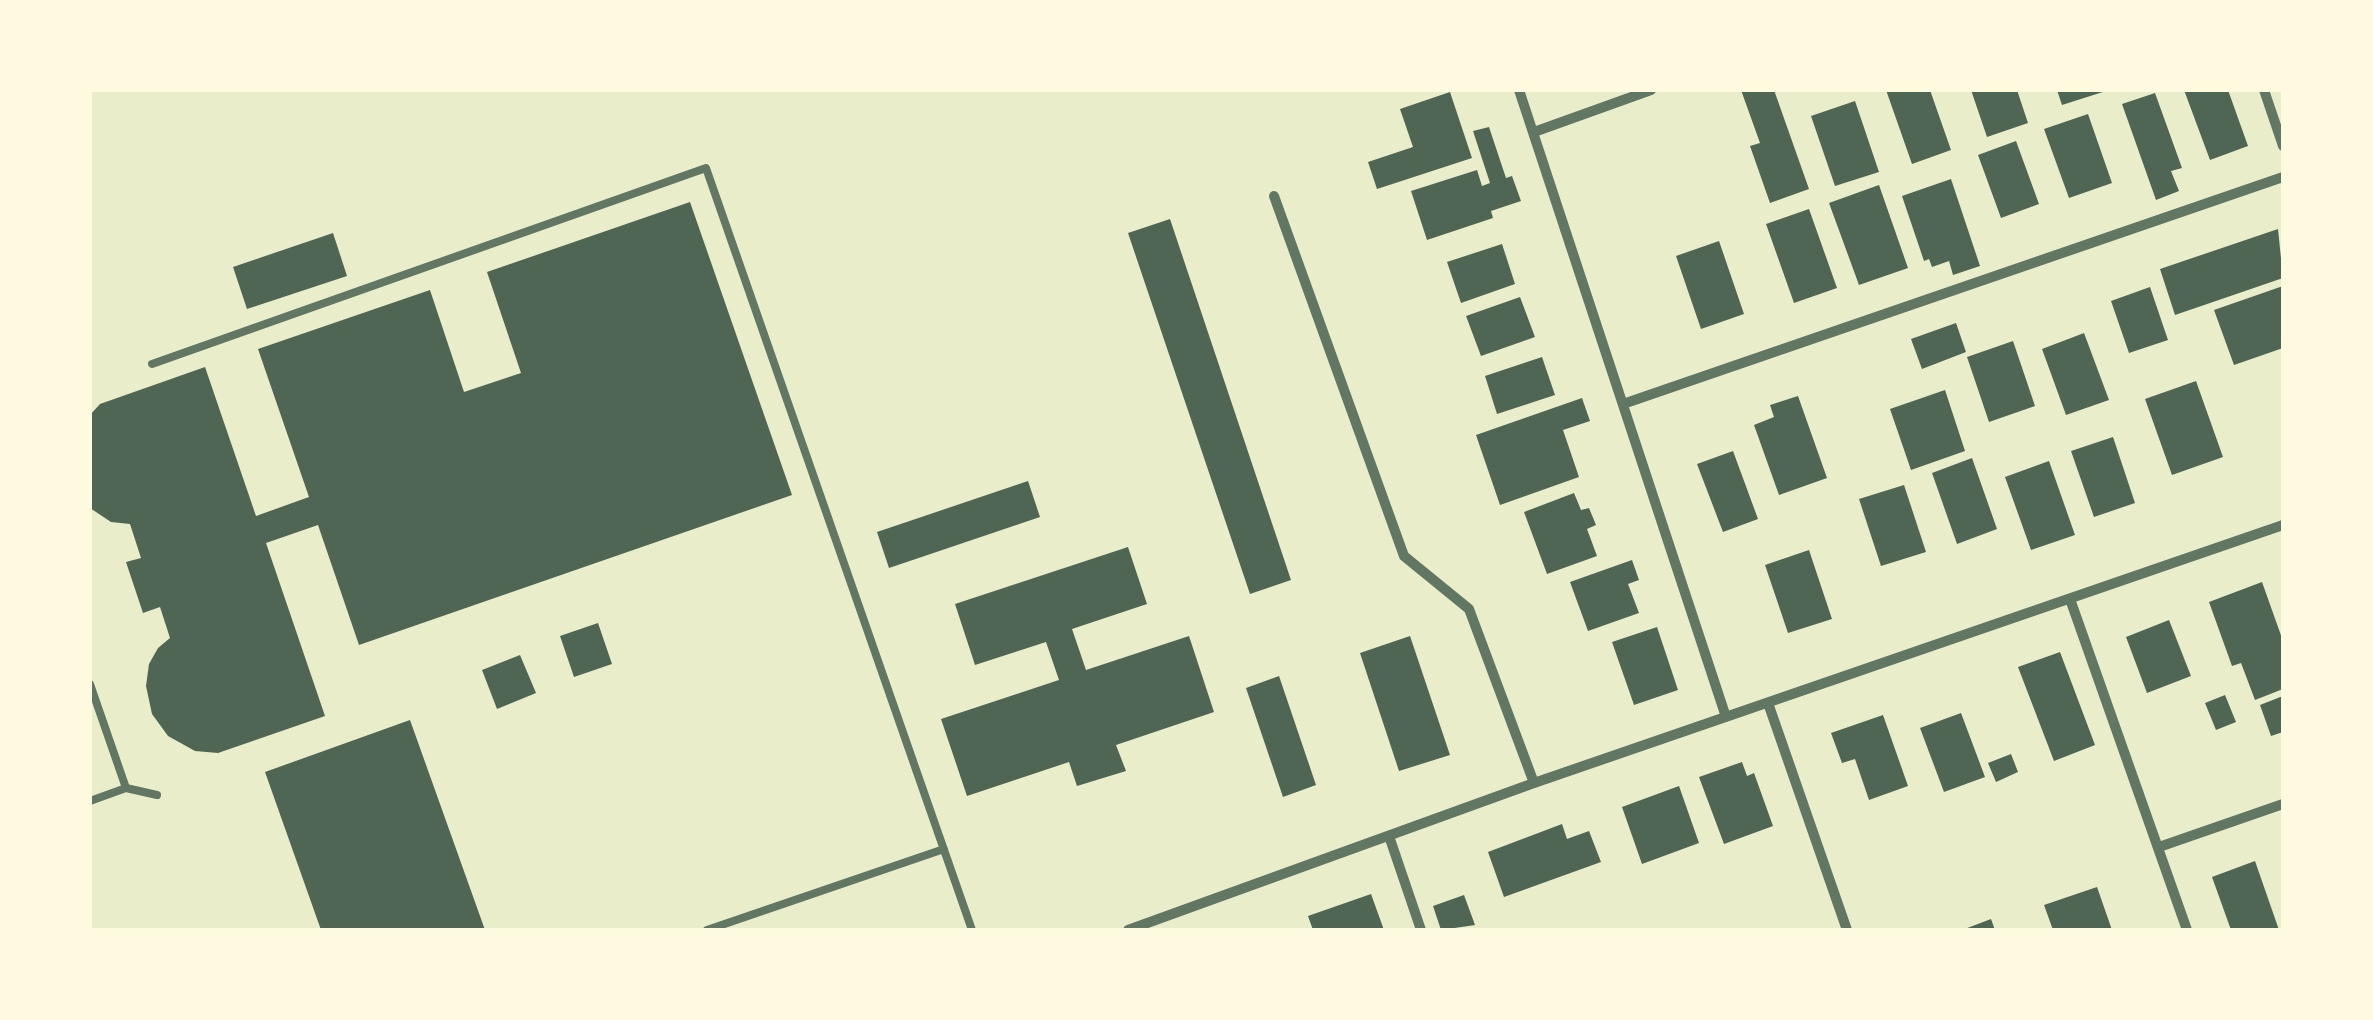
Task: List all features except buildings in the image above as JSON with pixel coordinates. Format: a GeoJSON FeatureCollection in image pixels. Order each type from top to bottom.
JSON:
{"type":"FeatureCollection","features":[{"type":"Feature","properties":{"kind":"street"},"geometry":{"type":"LineString","coordinates":[[1518,90],[1726,717]]}},
{"type":"Feature","properties":{"kind":"street"},"geometry":{"type":"LineString","coordinates":[[1534,132],[1651,90]]}},
{"type":"Feature","properties":{"kind":"street"},"geometry":{"type":"LineString","coordinates":[[2264,90],[2283,146]]}},
{"type":"Feature","properties":{"kind":"street"},"geometry":{"type":"LineString","coordinates":[[1623,404],[2283,177]]}},
{"type":"Feature","properties":{"kind":"street"},"geometry":{"type":"LineString","coordinates":[[1274,196],[1404,556],[1469,608],[1534,783]]}},
{"type":"Feature","properties":{"kind":"street"},"geometry":{"type":"LineString","coordinates":[[1128,930],[1534,783],[2283,525]]}},
{"type":"Feature","properties":{"kind":"street"},"geometry":{"type":"LineString","coordinates":[[2070,598],[2187,930]]}},
{"type":"Feature","properties":{"kind":"street"},"geometry":{"type":"LineString","coordinates":[[1768,702],[1847,930]]}},
{"type":"Feature","properties":{"kind":"street"},"geometry":{"type":"LineString","coordinates":[[2159,847],[2283,804]]}},
{"type":"Feature","properties":{"kind":"street"},"geometry":{"type":"LineString","coordinates":[[1389,836],[1421,930]]}},
{"type":"Feature","properties":{"kind":"lane"},"geometry":{"type":"LineString","coordinates":[[152,364],[706,168],[972,930]]}},
{"type":"Feature","properties":{"kind":"lane"},"geometry":{"type":"LineString","coordinates":[[90,684],[126,788]]}},
{"type":"Feature","properties":{"kind":"lane"},"geometry":{"type":"LineString","coordinates":[[90,801],[126,788],[158,795]]}},
{"type":"Feature","properties":{"kind":"lane"},"geometry":{"type":"LineString","coordinates":[[707,930],[944,849]]}}]}
